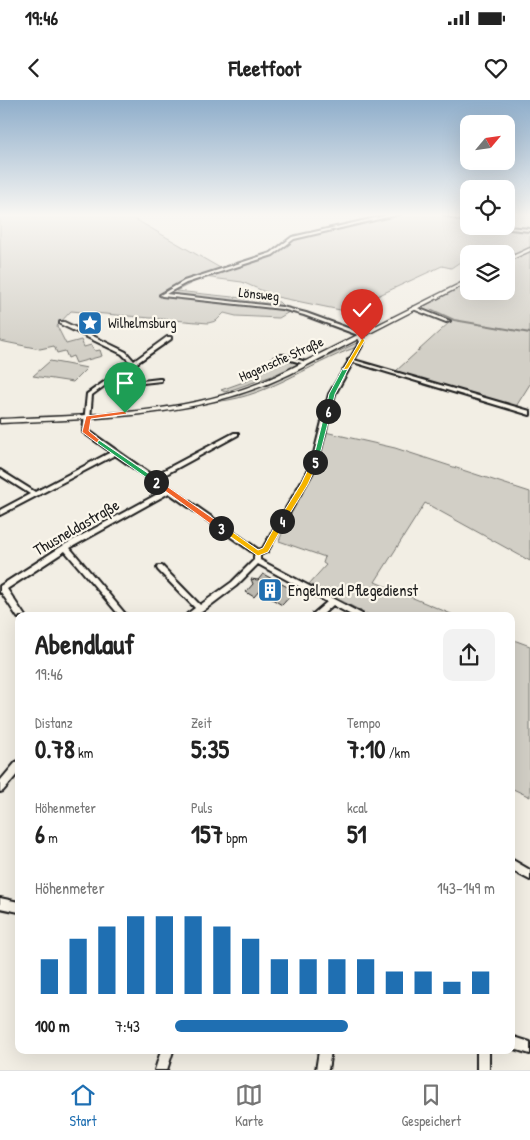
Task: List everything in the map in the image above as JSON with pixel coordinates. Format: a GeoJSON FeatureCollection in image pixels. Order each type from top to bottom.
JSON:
{"type":"FeatureCollection","features":[{"type":"Feature","properties":{"kind":"street","name":"Lönsweg"},"geometry":{"type":"LineString","coordinates":[[256,259],[185,282],[162,295],[291,310],[360,336]]}},
{"type":"Feature","properties":{"kind":"street","name":"Hagensche Straße"},"geometry":{"type":"LineString","coordinates":[[0,421],[88,417],[163,408],[227,395],[258,386],[460,285]]}},
{"type":"Feature","properties":{"kind":"street"},"geometry":{"type":"LineString","coordinates":[[414,308],[448,321]]}},
{"type":"Feature","properties":{"kind":"street"},"geometry":{"type":"LineString","coordinates":[[62,323],[124,353],[133,362]]}},
{"type":"Feature","properties":{"kind":"street"},"geometry":{"type":"LineString","coordinates":[[196,612],[234,584],[265,550],[314,465],[332,394],[340,377],[362,342],[360,336]]}},
{"type":"Feature","properties":{"kind":"street"},"geometry":{"type":"LineString","coordinates":[[169,338],[90,394],[86,432],[153,479],[257,557],[351,612]]}},
{"type":"Feature","properties":{"kind":"street"},"geometry":{"type":"LineString","coordinates":[[282,356],[306,363]]}},
{"type":"Feature","properties":{"kind":"street"},"geometry":{"type":"LineString","coordinates":[[350,360],[530,413]]}},
{"type":"Feature","properties":{"kind":"street"},"geometry":{"type":"LineString","coordinates":[[110,380],[134,382],[159,380]]}},
{"type":"Feature","properties":{"kind":"street"},"geometry":{"type":"LineString","coordinates":[[153,479],[236,434]]}},
{"type":"Feature","properties":{"kind":"street"},"geometry":{"type":"LineString","coordinates":[[0,513],[114,453]]}},
{"type":"Feature","properties":{"kind":"street"},"geometry":{"type":"LineString","coordinates":[[0,472],[34,494]]}},
{"type":"Feature","properties":{"kind":"street","name":"Thusneldastraße"},"geometry":{"type":"LineString","coordinates":[[1,589],[66,547],[168,491]]}},
{"type":"Feature","properties":{"kind":"street"},"geometry":{"type":"LineString","coordinates":[[66,547],[121,612]]}},
{"type":"Feature","properties":{"kind":"street"},"geometry":{"type":"LineString","coordinates":[[160,568],[200,609]]}},
{"type":"Feature","properties":{"kind":"street"},"geometry":{"type":"LineString","coordinates":[[1,589],[18,612]]}},
{"type":"Feature","properties":{"kind":"street"},"geometry":{"type":"LineString","coordinates":[[321,612],[332,602]]}},
{"type":"Feature","properties":{"kind":"street"},"geometry":{"type":"LineString","coordinates":[[0,788],[15,770]]}},
{"type":"Feature","properties":{"kind":"street"},"geometry":{"type":"LineString","coordinates":[[515,867],[530,876]]}},
{"type":"Feature","properties":{"kind":"street"},"geometry":{"type":"LineString","coordinates":[[0,903],[15,907]]}},
{"type":"Feature","properties":{"kind":"street"},"geometry":{"type":"LineString","coordinates":[[515,1043],[530,1048]]}},
{"type":"Feature","properties":{"kind":"street"},"geometry":{"type":"LineString","coordinates":[[161,1070],[166,1054]]}},
{"type":"Feature","properties":{"kind":"street"},"geometry":{"type":"LineString","coordinates":[[322,1070],[325,1054]]}},
{"type":"Feature","properties":{"kind":"street"},"geometry":{"type":"LineString","coordinates":[[483,1054],[483,1070]]}},
{"type":"Feature","properties":{"kind":"shaded area"},"geometry":{"type":"Polygon","coordinates":[[[0,259],[205,259],[222,269],[176,291],[279,302],[289,312],[279,318],[236,316],[224,313],[216,321],[208,323],[71,311],[57,326],[66,344],[81,340],[84,347],[91,345],[95,351],[100,350],[102,356],[76,363],[73,356],[68,358],[65,351],[57,353],[54,346],[40,349],[0,341],[0,259]]]}},
{"type":"Feature","properties":{"kind":"shaded area"},"geometry":{"type":"Polygon","coordinates":[[[260,259],[460,259],[460,262],[451,268],[442,266],[345,311],[277,297],[242,282],[204,277],[260,259]]]}},
{"type":"Feature","properties":{"kind":"shaded area"},"geometry":{"type":"Polygon","coordinates":[[[515,259],[530,259],[530,384],[515,408],[396,371],[451,321],[418,309],[460,288],[460,300],[515,300],[515,259]]]}},
{"type":"Feature","properties":{"kind":"shaded area"},"geometry":{"type":"Polygon","coordinates":[[[359,342],[357,347],[338,354],[266,389],[228,400],[208,402],[276,380],[359,342]]]}},
{"type":"Feature","properties":{"kind":"shaded area"},"geometry":{"type":"Polygon","coordinates":[[[273,356],[302,362],[272,376],[225,392],[221,390],[249,380],[273,356]]]}},
{"type":"Feature","properties":{"kind":"shaded area"},"geometry":{"type":"Polygon","coordinates":[[[50,361],[87,368],[73,382],[33,376],[50,361]]]}},
{"type":"Feature","properties":{"kind":"shaded area"},"geometry":{"type":"Polygon","coordinates":[[[325,432],[395,448],[530,492],[530,561],[425,503],[375,582],[446,612],[363,612],[309,584],[326,565],[323,563],[325,557],[279,541],[290,514],[317,466],[325,432]]]}},
{"type":"Feature","properties":{"kind":"shaded area"},"geometry":{"type":"Polygon","coordinates":[[[515,640],[530,646],[530,797],[515,790],[515,640]]]}},
{"type":"Feature","properties":{"kind":"building","name":"Engelmed Pflegedienst"},"geometry":{"type":"Polygon","coordinates":[[[263,574],[295,591],[282,605],[259,591],[254,597],[246,592],[253,584],[251,579],[258,580],[263,574]]]}},
{"type":"Feature","properties":{"kind":"waterway"},"geometry":{"type":"LineString","coordinates":[[430,309],[435,311]]}},
{"type":"Feature","properties":{"kind":"waterway"},"geometry":{"type":"LineString","coordinates":[[432,310],[454,320],[530,333]]}},
{"type":"Feature","properties":{"kind":"place","name":"Wilhelmsburg"},"geometry":{"type":"Point","coordinates":[90,323]}},
{"type":"Feature","properties":{"kind":"place","name":"Engelmed Pflegedienst"},"geometry":{"type":"Point","coordinates":[270,590]}},
{"type":"Feature","properties":{"kind":"route"},"geometry":{"type":"LineString","coordinates":[[125,413],[88,417],[85,430],[87,434],[258,553],[265,550],[305,484],[314,465],[332,394],[350,360],[358,351],[362,340]]}}]}
